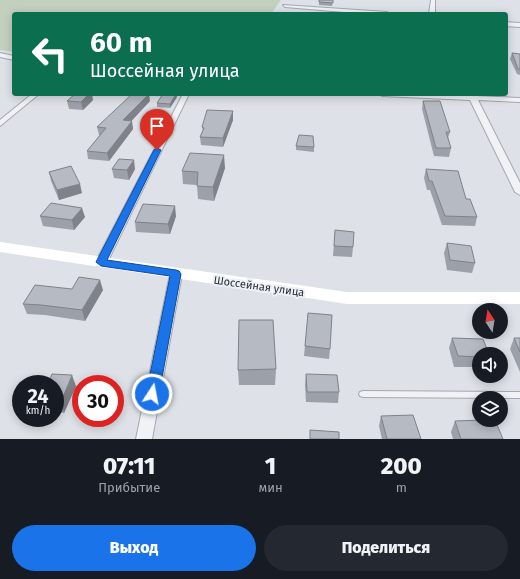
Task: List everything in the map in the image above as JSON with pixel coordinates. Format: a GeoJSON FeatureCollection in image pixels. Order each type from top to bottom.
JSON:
{"type":"FeatureCollection","features":[{"type":"Feature","properties":{"kind":"main road","name":"Шоссейная улица"},"geometry":{"type":"LineString","coordinates":[[0,247],[347,298],[520,298]]}},
{"type":"Feature","properties":{"kind":"street"},"geometry":{"type":"LineString","coordinates":[[289,0],[284,8],[353,12]]}},
{"type":"Feature","properties":{"kind":"street"},"geometry":{"type":"LineString","coordinates":[[432,12],[433,0]]}},
{"type":"Feature","properties":{"kind":"street"},"geometry":{"type":"LineString","coordinates":[[508,24],[520,25]]}},
{"type":"Feature","properties":{"kind":"street"},"geometry":{"type":"LineString","coordinates":[[0,55],[12,58]]}},
{"type":"Feature","properties":{"kind":"street"},"geometry":{"type":"LineString","coordinates":[[0,124],[34,96]]}},
{"type":"Feature","properties":{"kind":"street"},"geometry":{"type":"LineString","coordinates":[[101,262],[185,96]]}},
{"type":"Feature","properties":{"kind":"street"},"geometry":{"type":"LineString","coordinates":[[448,96],[520,100]]}},
{"type":"Feature","properties":{"kind":"street"},"geometry":{"type":"LineString","coordinates":[[473,98],[520,192]]}},
{"type":"Feature","properties":{"kind":"street"},"geometry":{"type":"LineString","coordinates":[[144,439],[176,274]]}},
{"type":"Feature","properties":{"kind":"lane"},"geometry":{"type":"LineString","coordinates":[[363,394],[520,395]]}},
{"type":"Feature","properties":{"kind":"green space"},"geometry":{"type":"Polygon","coordinates":[[[0,0],[281,0],[272,12],[12,12],[12,52],[0,50],[0,0]]]}},
{"type":"Feature","properties":{"kind":"building"},"geometry":{"type":"Polygon","coordinates":[[[319,0],[333,0],[333,3],[319,2],[319,0]]]}},
{"type":"Feature","properties":{"kind":"building"},"geometry":{"type":"Polygon","coordinates":[[[512,53],[520,54],[520,69],[518,69],[512,53]]]}},
{"type":"Feature","properties":{"kind":"building"},"geometry":{"type":"Polygon","coordinates":[[[73,96],[87,96],[81,102],[67,101],[73,96]]]}},
{"type":"Feature","properties":{"kind":"building"},"geometry":{"type":"Polygon","coordinates":[[[130,96],[147,96],[123,120],[132,121],[107,153],[87,151],[106,128],[97,127],[130,96]]]}},
{"type":"Feature","properties":{"kind":"building"},"geometry":{"type":"Polygon","coordinates":[[[162,96],[175,96],[170,104],[157,103],[162,96]]]}},
{"type":"Feature","properties":{"kind":"building"},"geometry":{"type":"Polygon","coordinates":[[[423,101],[440,101],[450,132],[446,132],[451,148],[436,148],[423,101]]]}},
{"type":"Feature","properties":{"kind":"building"},"geometry":{"type":"Polygon","coordinates":[[[207,110],[233,111],[223,138],[200,137],[204,128],[202,127],[207,110]]]}},
{"type":"Feature","properties":{"kind":"building"},"geometry":{"type":"Polygon","coordinates":[[[299,135],[313,136],[314,147],[296,146],[299,135]]]}},
{"type":"Feature","properties":{"kind":"building"},"geometry":{"type":"Polygon","coordinates":[[[190,153],[224,155],[213,187],[197,186],[198,172],[182,171],[190,153]]]}},
{"type":"Feature","properties":{"kind":"building"},"geometry":{"type":"Polygon","coordinates":[[[119,159],[134,160],[127,170],[112,169],[119,159]]]}},
{"type":"Feature","properties":{"kind":"building"},"geometry":{"type":"Polygon","coordinates":[[[71,166],[80,184],[57,190],[49,172],[71,166]]]}},
{"type":"Feature","properties":{"kind":"building"},"geometry":{"type":"Polygon","coordinates":[[[426,169],[458,171],[466,199],[470,199],[477,217],[445,216],[432,181],[429,181],[426,169]]]}},
{"type":"Feature","properties":{"kind":"building"},"geometry":{"type":"Polygon","coordinates":[[[51,203],[82,208],[72,220],[40,216],[51,203]]]}},
{"type":"Feature","properties":{"kind":"building"},"geometry":{"type":"Polygon","coordinates":[[[143,204],[175,206],[168,224],[135,222],[143,204]]]}},
{"type":"Feature","properties":{"kind":"building"},"geometry":{"type":"Polygon","coordinates":[[[335,230],[354,232],[353,247],[334,246],[335,230]]]}},
{"type":"Feature","properties":{"kind":"building"},"geometry":{"type":"Polygon","coordinates":[[[447,243],[471,246],[475,263],[450,260],[447,243]]]}},
{"type":"Feature","properties":{"kind":"building"},"geometry":{"type":"Polygon","coordinates":[[[79,277],[100,280],[82,310],[23,304],[35,285],[72,289],[79,277]]]}},
{"type":"Feature","properties":{"kind":"building"},"geometry":{"type":"Polygon","coordinates":[[[308,313],[332,315],[330,349],[305,346],[308,313]]]}},
{"type":"Feature","properties":{"kind":"building"},"geometry":{"type":"Polygon","coordinates":[[[239,320],[273,320],[276,369],[238,370],[239,320]]]}},
{"type":"Feature","properties":{"kind":"building"},"geometry":{"type":"Polygon","coordinates":[[[452,338],[483,339],[486,347],[472,347],[472,357],[458,356],[452,338]]]}},
{"type":"Feature","properties":{"kind":"building"},"geometry":{"type":"Polygon","coordinates":[[[514,338],[520,338],[520,352],[514,338]]]}},
{"type":"Feature","properties":{"kind":"building"},"geometry":{"type":"Polygon","coordinates":[[[52,374],[72,375],[64,395],[64,375],[52,374]]]}},
{"type":"Feature","properties":{"kind":"building"},"geometry":{"type":"Polygon","coordinates":[[[306,374],[337,375],[339,392],[307,392],[306,374]]]}},
{"type":"Feature","properties":{"kind":"building"},"geometry":{"type":"Polygon","coordinates":[[[413,415],[421,439],[387,439],[381,416],[413,415]]]}},
{"type":"Feature","properties":{"kind":"building"},"geometry":{"type":"Polygon","coordinates":[[[455,421],[472,421],[472,427],[498,427],[503,439],[461,439],[455,421]]]}},
{"type":"Feature","properties":{"kind":"building"},"geometry":{"type":"Polygon","coordinates":[[[310,430],[339,432],[339,439],[310,439],[310,430]]]}},
{"type":"Feature","properties":{"kind":"route"},"geometry":{"type":"LineString","coordinates":[[152,394],[176,274],[101,262],[157,150]]}}]}
